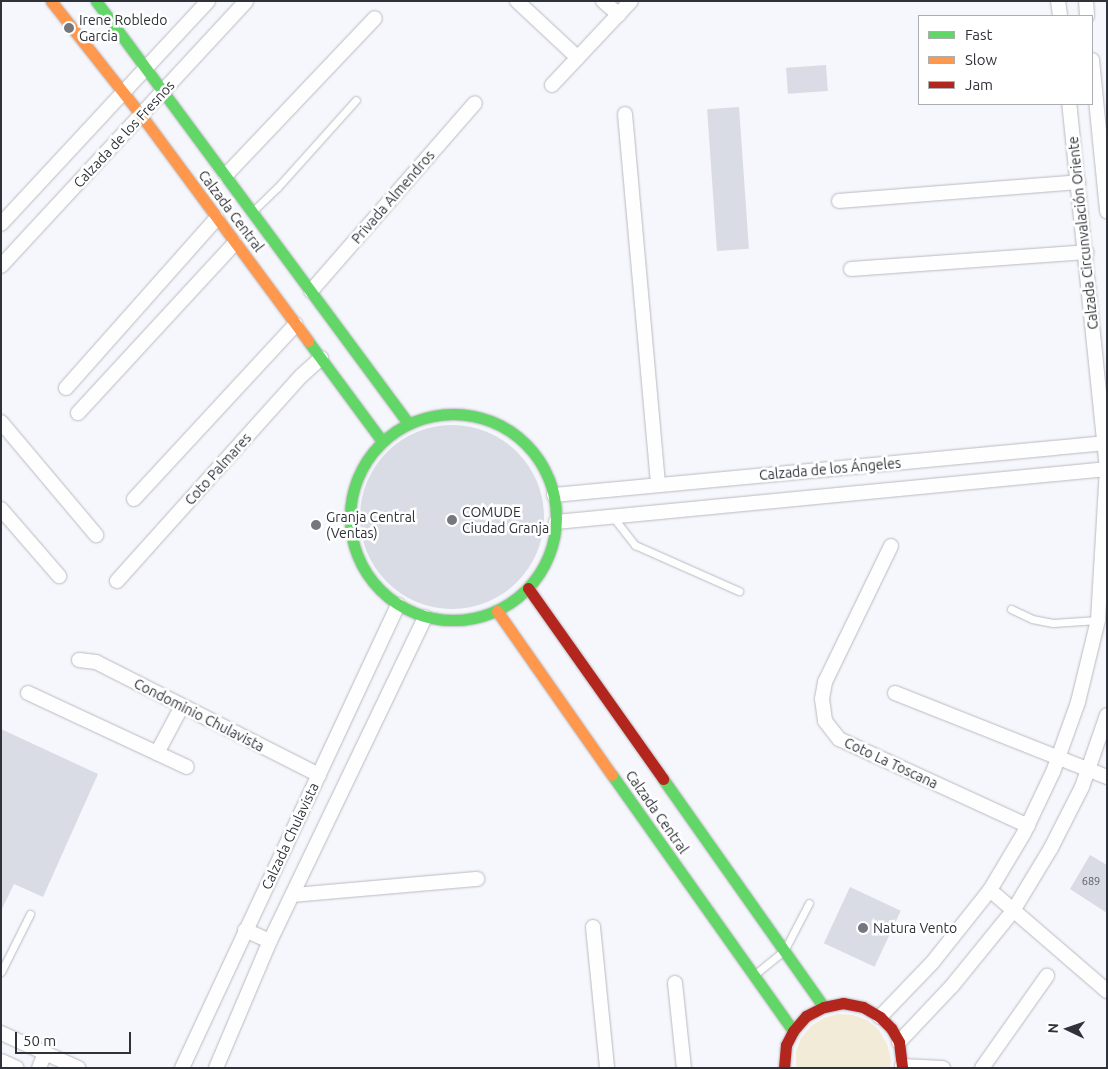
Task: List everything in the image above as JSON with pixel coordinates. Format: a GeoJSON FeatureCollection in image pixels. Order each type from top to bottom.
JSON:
{"type":"FeatureCollection","features":[{"type":"Feature","properties":{"kind":"street","name":"Calzada Central"},"geometry":{"type":"LineString","coordinates":[[52,1],[141,115],[382,441]]}},
{"type":"Feature","properties":{"kind":"street","name":"Calzada Central"},"geometry":{"type":"LineString","coordinates":[[96,1],[164,90],[408,424]]}},
{"type":"Feature","properties":{"kind":"street","name":"Calzada de los Fresnos"},"geometry":{"type":"LineString","coordinates":[[1,224],[208,1]]}},
{"type":"Feature","properties":{"kind":"street","name":"Calzada de los Fresnos"},"geometry":{"type":"LineString","coordinates":[[1,266],[246,1]]}},
{"type":"Feature","properties":{"kind":"street"},"geometry":{"type":"LineString","coordinates":[[517,1],[578,58]]}},
{"type":"Feature","properties":{"kind":"street"},"geometry":{"type":"LineString","coordinates":[[603,1],[619,14]]}},
{"type":"Feature","properties":{"kind":"street"},"geometry":{"type":"LineString","coordinates":[[552,85],[631,1]]}},
{"type":"Feature","properties":{"kind":"street"},"geometry":{"type":"LineString","coordinates":[[1058,1],[1060,15]]}},
{"type":"Feature","properties":{"kind":"street"},"geometry":{"type":"LineString","coordinates":[[1086,1],[1087,15]]}},
{"type":"Feature","properties":{"kind":"street"},"geometry":{"type":"LineString","coordinates":[[226,175],[374,18]]}},
{"type":"Feature","properties":{"kind":"street","name":"Calzada Circunvalación Oriente"},"geometry":{"type":"LineString","coordinates":[[1093,68],[1104,152],[1107,211]]}},
{"type":"Feature","properties":{"kind":"street","name":"Privada Almendros"},"geometry":{"type":"LineString","coordinates":[[311,291],[475,103]]}},
{"type":"Feature","properties":{"kind":"street","name":"Calzada Circunvalación Oriente"},"geometry":{"type":"LineString","coordinates":[[880,1016],[932,963],[990,890],[1028,826],[1058,759],[1078,702],[1098,620],[1107,469],[1070,105]]}},
{"type":"Feature","properties":{"kind":"street"},"geometry":{"type":"LineString","coordinates":[[625,114],[658,485]]}},
{"type":"Feature","properties":{"kind":"street"},"geometry":{"type":"LineString","coordinates":[[839,201],[1078,182]]}},
{"type":"Feature","properties":{"kind":"street"},"geometry":{"type":"LineString","coordinates":[[66,388],[217,218]]}},
{"type":"Feature","properties":{"kind":"street"},"geometry":{"type":"LineString","coordinates":[[78,412],[236,242]]}},
{"type":"Feature","properties":{"kind":"street"},"geometry":{"type":"LineString","coordinates":[[851,269],[1086,252]]}},
{"type":"Feature","properties":{"kind":"street"},"geometry":{"type":"LineString","coordinates":[[134,500],[296,324]]}},
{"type":"Feature","properties":{"kind":"street","name":"Coto Palmares"},"geometry":{"type":"LineString","coordinates":[[117,581],[302,376],[321,358]]}},
{"type":"Feature","properties":{"kind":"street"},"geometry":{"type":"LineString","coordinates":[[459,413],[486,418],[510,430],[530,447],[545,470],[554,495],[556,522],[548,557],[528,588],[514,601],[497,611],[462,620],[425,617],[398,605],[381,592],[368,576],[358,557],[351,530],[352,495],[358,475],[382,441],[408,424],[433,415],[459,413]]}},
{"type":"Feature","properties":{"kind":"street"},"geometry":{"type":"LineString","coordinates":[[1,422],[96,535]]}},
{"type":"Feature","properties":{"kind":"street","name":"Calzada de los Ángeles"},"geometry":{"type":"LineString","coordinates":[[554,495],[1105,443]]}},
{"type":"Feature","properties":{"kind":"street","name":"Calzada de los Ángeles"},"geometry":{"type":"LineString","coordinates":[[556,522],[1107,469]]}},
{"type":"Feature","properties":{"kind":"street"},"geometry":{"type":"LineString","coordinates":[[1,509],[59,576]]}},
{"type":"Feature","properties":{"kind":"street","name":"Coto La Toscana"},"geometry":{"type":"LineString","coordinates":[[891,546],[825,682],[822,699],[825,721],[839,739],[1028,826]]}},
{"type":"Feature","properties":{"kind":"street","name":"Calzada Central"},"geometry":{"type":"LineString","coordinates":[[528,588],[824,1007]]}},
{"type":"Feature","properties":{"kind":"street","name":"Calzada Chulavista"},"geometry":{"type":"LineString","coordinates":[[182,1068],[398,605]]}},
{"type":"Feature","properties":{"kind":"street","name":"Calzada Central"},"geometry":{"type":"LineString","coordinates":[[497,611],[793,1031]]}},
{"type":"Feature","properties":{"kind":"street","name":"Calzada Chulavista"},"geometry":{"type":"LineString","coordinates":[[216,1068],[270,942],[425,617]]}},
{"type":"Feature","properties":{"kind":"street","name":"Condominio Chulavista"},"geometry":{"type":"LineString","coordinates":[[79,660],[96,662],[319,774]]}},
{"type":"Feature","properties":{"kind":"street"},"geometry":{"type":"LineString","coordinates":[[28,693],[187,767]]}},
{"type":"Feature","properties":{"kind":"street"},"geometry":{"type":"LineString","coordinates":[[895,694],[1058,759],[1107,776]]}},
{"type":"Feature","properties":{"kind":"street"},"geometry":{"type":"LineString","coordinates":[[158,753],[182,706]]}},
{"type":"Feature","properties":{"kind":"street"},"geometry":{"type":"LineString","coordinates":[[899,1042],[952,986],[1013,911],[1051,848],[1082,787],[1107,715]]}},
{"type":"Feature","properties":{"kind":"street"},"geometry":{"type":"LineString","coordinates":[[293,896],[477,879]]}},
{"type":"Feature","properties":{"kind":"street"},"geometry":{"type":"LineString","coordinates":[[990,890],[1107,991]]}},
{"type":"Feature","properties":{"kind":"street"},"geometry":{"type":"LineString","coordinates":[[593,927],[607,1068]]}},
{"type":"Feature","properties":{"kind":"street"},"geometry":{"type":"LineString","coordinates":[[246,930],[270,942]]}},
{"type":"Feature","properties":{"kind":"street"},"geometry":{"type":"LineString","coordinates":[[982,1068],[1047,976]]}},
{"type":"Feature","properties":{"kind":"street"},"geometry":{"type":"LineString","coordinates":[[675,983],[684,1068]]}},
{"type":"Feature","properties":{"kind":"street"},"geometry":{"type":"LineString","coordinates":[[784,1068],[786,1046],[793,1031],[806,1016],[824,1007],[843,1003],[880,1016],[891,1028],[899,1042],[902,1067],[943,1068]]}},
{"type":"Feature","properties":{"kind":"street"},"geometry":{"type":"LineString","coordinates":[[1,1033],[78,1068]]}},
{"type":"Feature","properties":{"kind":"street"},"geometry":{"type":"LineString","coordinates":[[39,1068],[45,1053]]}},
{"type":"Feature","properties":{"kind":"street"},"geometry":{"type":"LineString","coordinates":[[1,1060],[17,1068]]}},
{"type":"Feature","properties":{"kind":"lane"},"geometry":{"type":"LineString","coordinates":[[253,211],[277,188],[356,100]]}},
{"type":"Feature","properties":{"kind":"lane"},"geometry":{"type":"LineString","coordinates":[[613,516],[635,545],[739,591]]}},
{"type":"Feature","properties":{"kind":"lane"},"geometry":{"type":"LineString","coordinates":[[1010,609],[1032,619],[1053,623],[1098,620]]}},
{"type":"Feature","properties":{"kind":"lane"},"geometry":{"type":"LineString","coordinates":[[754,975],[784,951],[809,902]]}},
{"type":"Feature","properties":{"kind":"lane"},"geometry":{"type":"LineString","coordinates":[[1,972],[30,914]]}},
{"type":"Feature","properties":{"kind":"shaded area"},"geometry":{"type":"Polygon","coordinates":[[[838,1014],[853,1015],[867,1020],[879,1030],[887,1044],[891,1060],[890,1068],[796,1068],[796,1052],[801,1038],[811,1026],[824,1018],[838,1014]]]}},
{"type":"Feature","properties":{"kind":"building"},"geometry":{"type":"Polygon","coordinates":[[[826,65],[828,91],[788,94],[786,68],[826,65]]]}},
{"type":"Feature","properties":{"kind":"building"},"geometry":{"type":"Polygon","coordinates":[[[739,107],[749,249],[717,251],[707,109],[739,107]]]}},
{"type":"Feature","properties":{"kind":"building","name":"COMUDE Ciudad Granja"},"geometry":{"type":"Polygon","coordinates":[[[443,425],[461,425],[487,432],[503,440],[517,452],[529,466],[537,482],[544,508],[544,526],[537,552],[529,568],[517,582],[503,594],[479,605],[461,609],[443,609],[425,605],[401,594],[375,568],[364,544],[360,526],[360,508],[364,490],[375,466],[401,440],[425,429],[443,425]]]}},
{"type":"Feature","properties":{"kind":"building"},"geometry":{"type":"Polygon","coordinates":[[[1,729],[98,774],[43,897],[14,884],[1,911],[1,729]]]}},
{"type":"Feature","properties":{"kind":"building"},"geometry":{"type":"Polygon","coordinates":[[[1090,855],[1107,865],[1107,913],[1070,889],[1090,855]]]}},
{"type":"Feature","properties":{"kind":"building","name":"Natura Vento"},"geometry":{"type":"Polygon","coordinates":[[[850,887],[901,911],[875,967],[824,943],[850,887]]]}},
{"type":"Feature","properties":{"kind":"traffic: fast"},"geometry":{"type":"LineString","coordinates":[[96,1],[408,423]]}},
{"type":"Feature","properties":{"kind":"traffic: fast"},"geometry":{"type":"LineString","coordinates":[[308,341],[382,441]]}},
{"type":"Feature","properties":{"kind":"traffic: fast"},"geometry":{"type":"LineString","coordinates":[[443,414],[463,414],[483,418],[502,426],[526,444],[544,468],[552,487],[556,517],[552,547],[544,566],[526,590],[502,608],[483,616],[463,620],[443,620],[423,616],[404,608],[388,597],[373,582],[362,566],[354,547],[350,527],[350,507],[354,487],[362,468],[373,452],[388,437],[404,426],[423,418],[443,414]]}},
{"type":"Feature","properties":{"kind":"traffic: fast"},"geometry":{"type":"LineString","coordinates":[[612,775],[793,1031]]}},
{"type":"Feature","properties":{"kind":"traffic: fast"},"geometry":{"type":"LineString","coordinates":[[663,779],[824,1007]]}},
{"type":"Feature","properties":{"kind":"traffic: slow"},"geometry":{"type":"LineString","coordinates":[[51,1],[141,115],[308,341]]}},
{"type":"Feature","properties":{"kind":"traffic: slow"},"geometry":{"type":"LineString","coordinates":[[497,611],[612,775]]}},
{"type":"Feature","properties":{"kind":"traffic: jam"},"geometry":{"type":"LineString","coordinates":[[528,588],[663,779]]}},
{"type":"Feature","properties":{"kind":"traffic: jam"},"geometry":{"type":"LineString","coordinates":[[784,1068],[786,1045],[793,1031],[806,1016],[824,1007],[843,1003],[863,1007],[880,1017],[891,1028],[899,1042],[902,1068]]}},
{"type":"Feature","properties":{"kind":"place","name":"Irene Robledo Garcia"},"geometry":{"type":"Point","coordinates":[69,28]}},
{"type":"Feature","properties":{"kind":"place","name":"COMUDE Ciudad Granja"},"geometry":{"type":"Point","coordinates":[452,520]}},
{"type":"Feature","properties":{"kind":"place","name":"Granja Central (Ventas)"},"geometry":{"type":"Point","coordinates":[316,525]}},
{"type":"Feature","properties":{"kind":"place","name":"Natura Vento"},"geometry":{"type":"Point","coordinates":[863,928]}}]}
